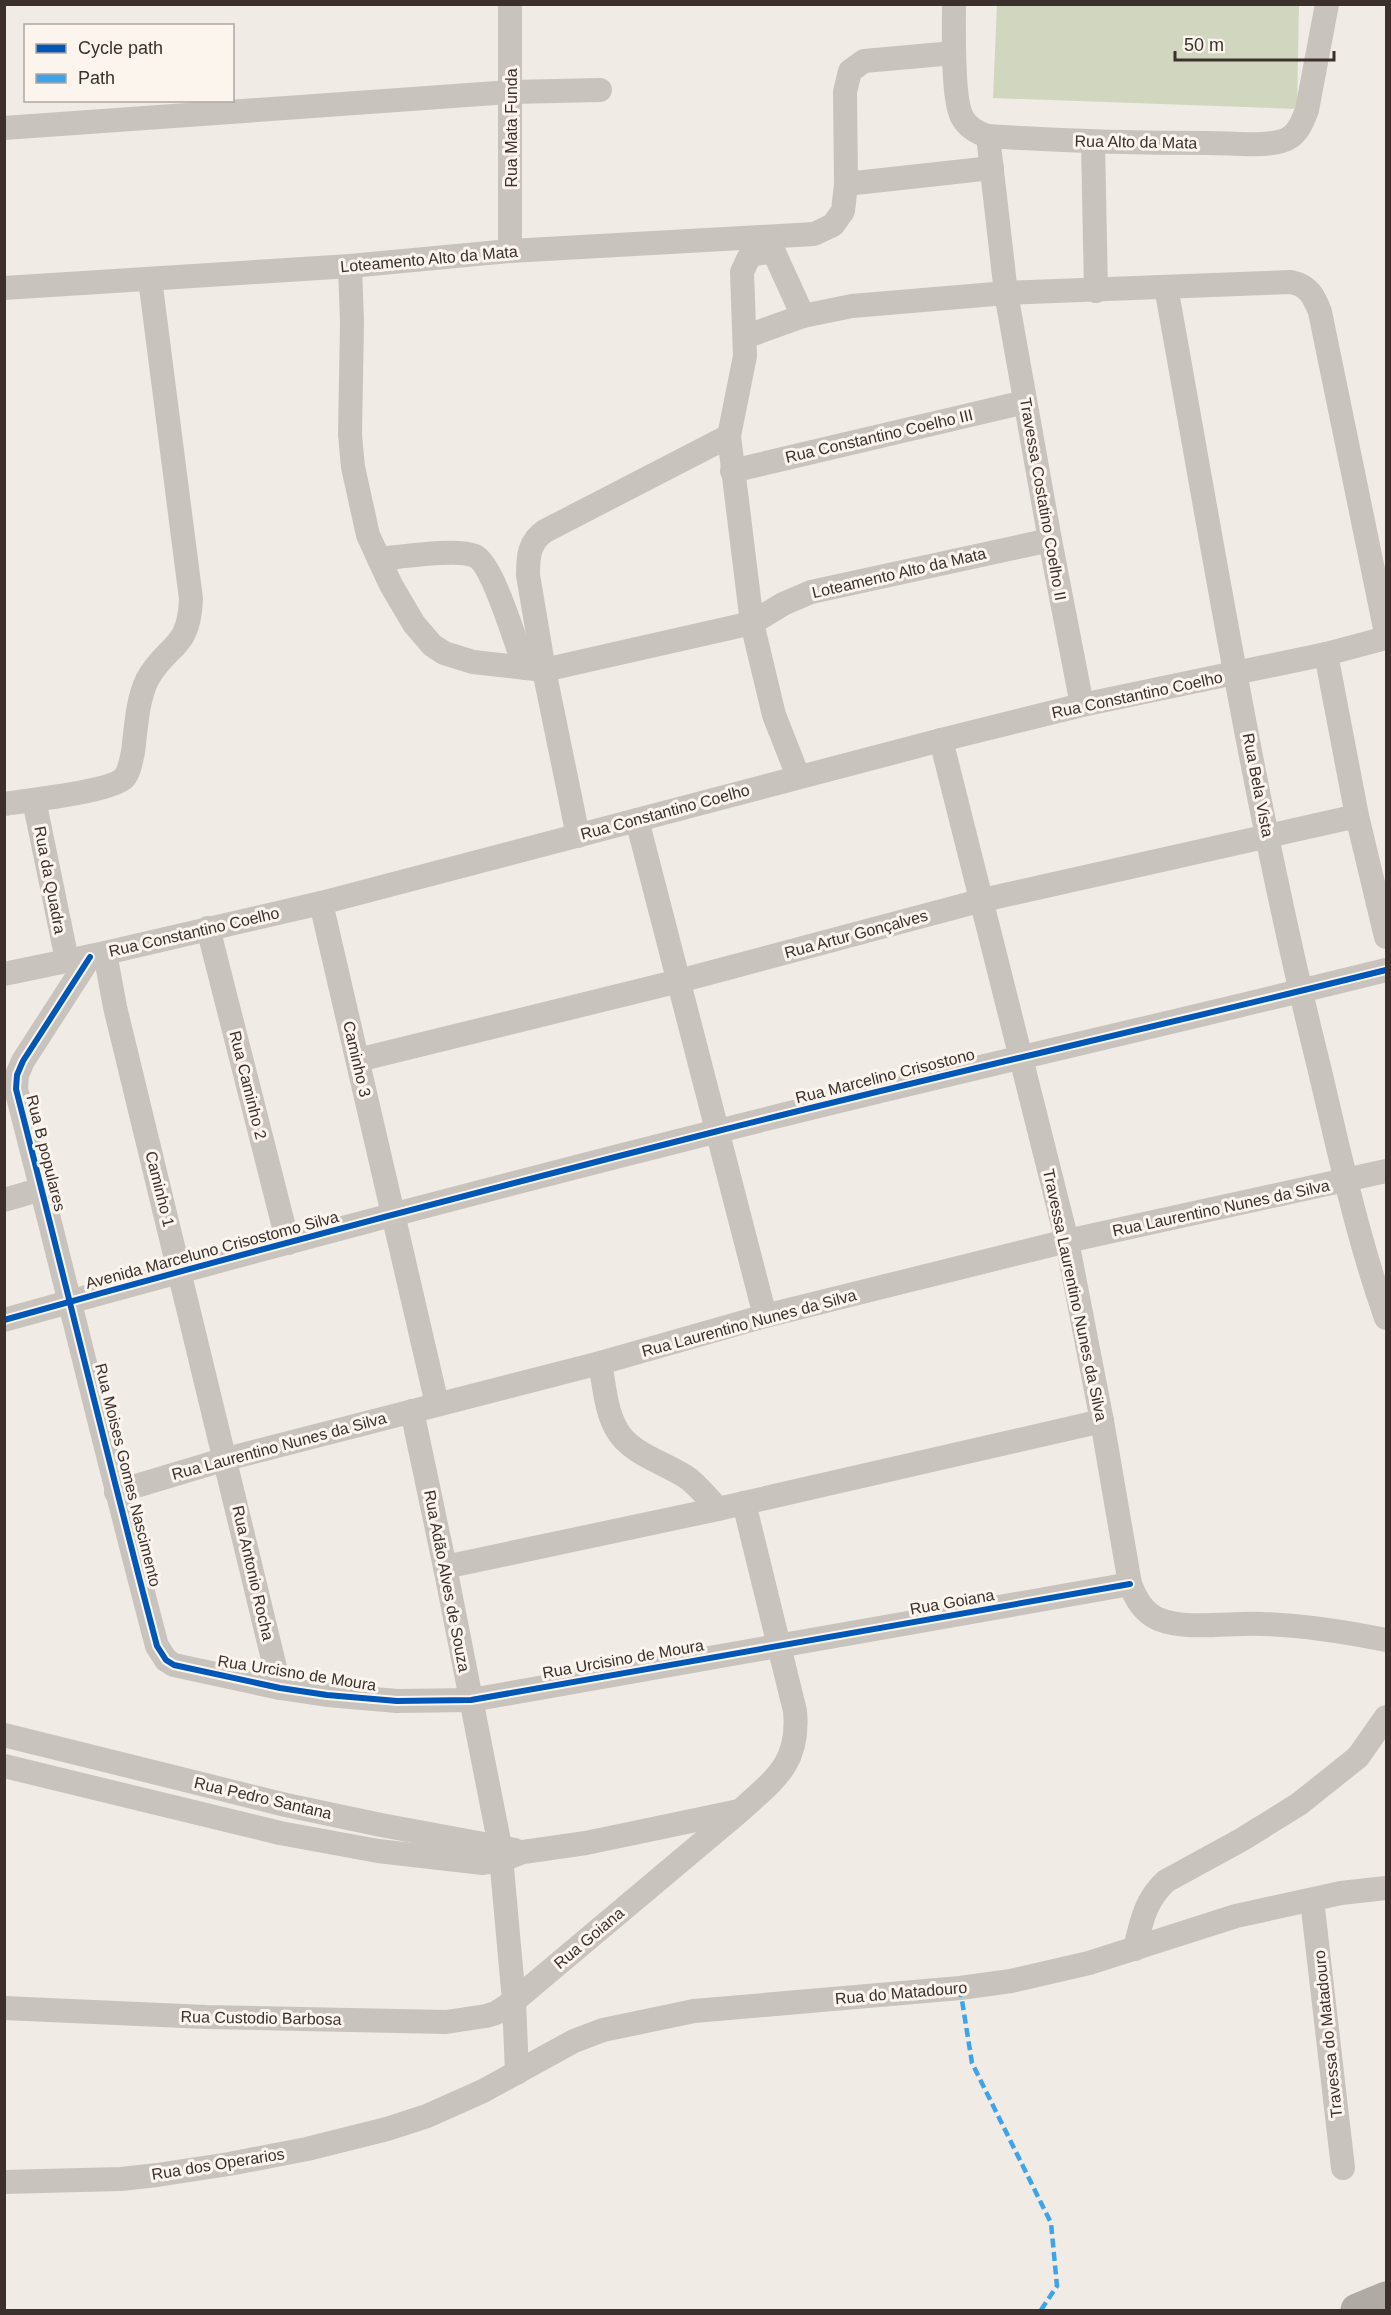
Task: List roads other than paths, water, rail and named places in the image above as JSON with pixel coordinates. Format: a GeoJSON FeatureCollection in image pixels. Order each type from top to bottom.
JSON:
{"type":"FeatureCollection","features":[{"type":"Feature","properties":{"kind":"highway"},"geometry":{"type":"LineString","coordinates":[[1357,2310],[1386,2298]]}},
{"type":"Feature","properties":{"kind":"street","name":"Rua Mata Funda"},"geometry":{"type":"LineString","coordinates":[[510,4],[512,92],[510,251]]}},
{"type":"Feature","properties":{"kind":"street"},"geometry":{"type":"LineString","coordinates":[[954,4],[954,52],[959,109],[963,119],[971,128],[988,136]]}},
{"type":"Feature","properties":{"kind":"street","name":"Rua Alto da Mata"},"geometry":{"type":"LineString","coordinates":[[988,136],[1093,143],[1284,141],[1301,125],[1307,110],[1327,4]]}},
{"type":"Feature","properties":{"kind":"street"},"geometry":{"type":"LineString","coordinates":[[798,776],[774,715],[752,623],[732,471],[729,436],[745,356],[741,281],[745,263],[749,257],[770,244],[814,234],[833,225],[843,211],[846,184],[845,92],[850,71],[864,61],[954,52]]}},
{"type":"Feature","properties":{"kind":"street"},"geometry":{"type":"LineString","coordinates":[[4,128],[512,92],[600,90]]}},
{"type":"Feature","properties":{"kind":"street","name":"Travessa Costatino Coelho II"},"geometry":{"type":"LineString","coordinates":[[988,136],[1006,293],[1050,540],[1083,705]]}},
{"type":"Feature","properties":{"kind":"street"},"geometry":{"type":"LineString","coordinates":[[1093,143],[1096,291]]}},
{"type":"Feature","properties":{"kind":"street"},"geometry":{"type":"LineString","coordinates":[[846,184],[992,168]]}},
{"type":"Feature","properties":{"kind":"street"},"geometry":{"type":"LineString","coordinates":[[770,244],[803,316]]}},
{"type":"Feature","properties":{"kind":"street","name":"Loteamento Alto da Mata"},"geometry":{"type":"LineString","coordinates":[[4,288],[350,266],[510,251],[770,244]]}},
{"type":"Feature","properties":{"kind":"street","name":"Loteamento Alto da Mata"},"geometry":{"type":"LineString","coordinates":[[350,266],[352,323],[350,435],[353,467],[368,535],[391,585],[408,614],[432,645],[444,653],[466,661],[534,669],[752,623],[783,604],[811,592],[1050,540]]}},
{"type":"Feature","properties":{"kind":"street"},"geometry":{"type":"LineString","coordinates":[[4,804],[109,786],[125,777],[141,696],[147,680],[157,666],[180,643],[190,617],[191,598],[150,279]]}},
{"type":"Feature","properties":{"kind":"street"},"geometry":{"type":"LineString","coordinates":[[745,337],[803,316],[852,306],[1006,293],[1291,282],[1301,284],[1315,298],[1320,312],[1386,635]]}},
{"type":"Feature","properties":{"kind":"street","name":"Rua Bela Vista"},"geometry":{"type":"LineString","coordinates":[[1166,287],[1236,674],[1300,991],[1372,1278],[1386,1318]]}},
{"type":"Feature","properties":{"kind":"street","name":"Rua Constantino Coelho III"},"geometry":{"type":"LineString","coordinates":[[732,471],[1025,402]]}},
{"type":"Feature","properties":{"kind":"street"},"geometry":{"type":"LineString","coordinates":[[534,669],[528,575],[529,552],[537,536],[729,436]]}},
{"type":"Feature","properties":{"kind":"street"},"geometry":{"type":"LineString","coordinates":[[379,559],[465,553],[479,559],[492,577],[534,669],[578,836]]}},
{"type":"Feature","properties":{"kind":"street","name":"Rua Constantino Coelho"},"geometry":{"type":"LineString","coordinates":[[4,974],[321,903],[941,740],[1083,705],[1326,654],[1386,635]]}},
{"type":"Feature","properties":{"kind":"street"},"geometry":{"type":"LineString","coordinates":[[1326,654],[1357,816],[1386,936]]}},
{"type":"Feature","properties":{"kind":"street","name":"Travessa Laurentino Nunes da Silva"},"geometry":{"type":"LineString","coordinates":[[941,740],[1022,1056],[1066,1241],[1102,1421],[1130,1584],[1138,1601],[1147,1612],[1169,1622],[1290,1625],[1386,1640]]}},
{"type":"Feature","properties":{"kind":"street","name":"Rua da Quadra"},"geometry":{"type":"LineString","coordinates":[[34,800],[87,957]]}},
{"type":"Feature","properties":{"kind":"street","name":"Rua Artur Gonçalves"},"geometry":{"type":"LineString","coordinates":[[358,1060],[679,981],[983,900],[1357,816]]}},
{"type":"Feature","properties":{"kind":"street"},"geometry":{"type":"LineString","coordinates":[[637,820],[765,1316]]}},
{"type":"Feature","properties":{"kind":"street","name":"Caminho 3"},"geometry":{"type":"LineString","coordinates":[[321,903],[437,1404]]}},
{"type":"Feature","properties":{"kind":"street","name":"Rua Caminho 2"},"geometry":{"type":"LineString","coordinates":[[208,928],[288,1243]]}},
{"type":"Feature","properties":{"kind":"street","name":"Rua B populares"},"geometry":{"type":"LineString","coordinates":[[71,1302],[42,1189],[10,1083],[87,957]]}},
{"type":"Feature","properties":{"kind":"street","name":"Caminho 1"},"geometry":{"type":"LineString","coordinates":[[87,957],[115,1007],[226,1459]]}},
{"type":"Feature","properties":{"kind":"street","name":"Rua Marcelino Crisostono"},"geometry":{"type":"LineString","coordinates":[[392,1216],[716,1131],[1386,970]]}},
{"type":"Feature","properties":{"kind":"street","name":"Rua Laurentino Nunes da Silva"},"geometry":{"type":"LineString","coordinates":[[116,1492],[226,1459],[600,1363],[765,1316],[1066,1241],[1386,1171]]}},
{"type":"Feature","properties":{"kind":"street"},"geometry":{"type":"LineString","coordinates":[[4,1200],[42,1189]]}},
{"type":"Feature","properties":{"kind":"street","name":"Avenida Marceluno Crisostomo Silva"},"geometry":{"type":"LineString","coordinates":[[4,1320],[392,1216]]}},
{"type":"Feature","properties":{"kind":"street","name":"Rua Moises Gomes Nascimento"},"geometry":{"type":"LineString","coordinates":[[71,1302],[116,1492],[161,1654]]}},
{"type":"Feature","properties":{"kind":"street"},"geometry":{"type":"LineString","coordinates":[[600,1363],[611,1418],[621,1436],[700,1488],[718,1509]]}},
{"type":"Feature","properties":{"kind":"street","name":"Rua Adão Alves de Souza"},"geometry":{"type":"LineString","coordinates":[[412,1411],[471,1700],[508,1853],[517,2073]]}},
{"type":"Feature","properties":{"kind":"street"},"geometry":{"type":"LineString","coordinates":[[445,1567],[718,1509],[1102,1421]]}},
{"type":"Feature","properties":{"kind":"street","name":"Rua Antonio Rocha"},"geometry":{"type":"LineString","coordinates":[[226,1459],[280,1688]]}},
{"type":"Feature","properties":{"kind":"street","name":"Rua Goiana"},"geometry":{"type":"LineString","coordinates":[[514,2001],[740,1810],[782,1770],[795,1743],[797,1730],[795,1711],[744,1503]]}},
{"type":"Feature","properties":{"kind":"street","name":"Rua Goiana"},"geometry":{"type":"LineString","coordinates":[[779,1646],[1130,1584]]}},
{"type":"Feature","properties":{"kind":"street","name":"Rua Urcisino de Moura"},"geometry":{"type":"LineString","coordinates":[[471,1700],[779,1646]]}},
{"type":"Feature","properties":{"kind":"street","name":"Rua Urcisno de Moura"},"geometry":{"type":"LineString","coordinates":[[161,1654],[174,1665],[280,1688],[327,1695],[397,1701],[471,1700]]}},
{"type":"Feature","properties":{"kind":"street"},"geometry":{"type":"LineString","coordinates":[[1135,1949],[1147,1903],[1166,1881],[1241,1840],[1299,1804],[1358,1757],[1386,1717]]}},
{"type":"Feature","properties":{"kind":"street","name":"Rua Pedro Santana"},"geometry":{"type":"LineString","coordinates":[[4,1735],[345,1818],[508,1853]]}},
{"type":"Feature","properties":{"kind":"street","name":"Rua Pedro Santana"},"geometry":{"type":"LineString","coordinates":[[4,1766],[280,1833],[415,1856],[483,1863],[508,1853],[586,1843],[740,1810]]}},
{"type":"Feature","properties":{"kind":"street","name":"Rua do Matadouro"},"geometry":{"type":"LineString","coordinates":[[427,2116],[517,2073],[574,2040],[636,2022],[694,2011],[969,1987],[1046,1973],[1135,1949],[1236,1916],[1341,1893],[1386,1888]]}},
{"type":"Feature","properties":{"kind":"street","name":"Travessa do Matadouro"},"geometry":{"type":"LineString","coordinates":[[1312,1900],[1343,2168]]}},
{"type":"Feature","properties":{"kind":"street","name":"Rua Custodio Barbosa"},"geometry":{"type":"LineString","coordinates":[[4,2008],[206,2017],[446,2022],[496,2013],[514,2001]]}},
{"type":"Feature","properties":{"kind":"street","name":"Rua dos Operarios"},"geometry":{"type":"LineString","coordinates":[[4,2182],[121,2179],[198,2169],[307,2149],[427,2116]]}}]}
